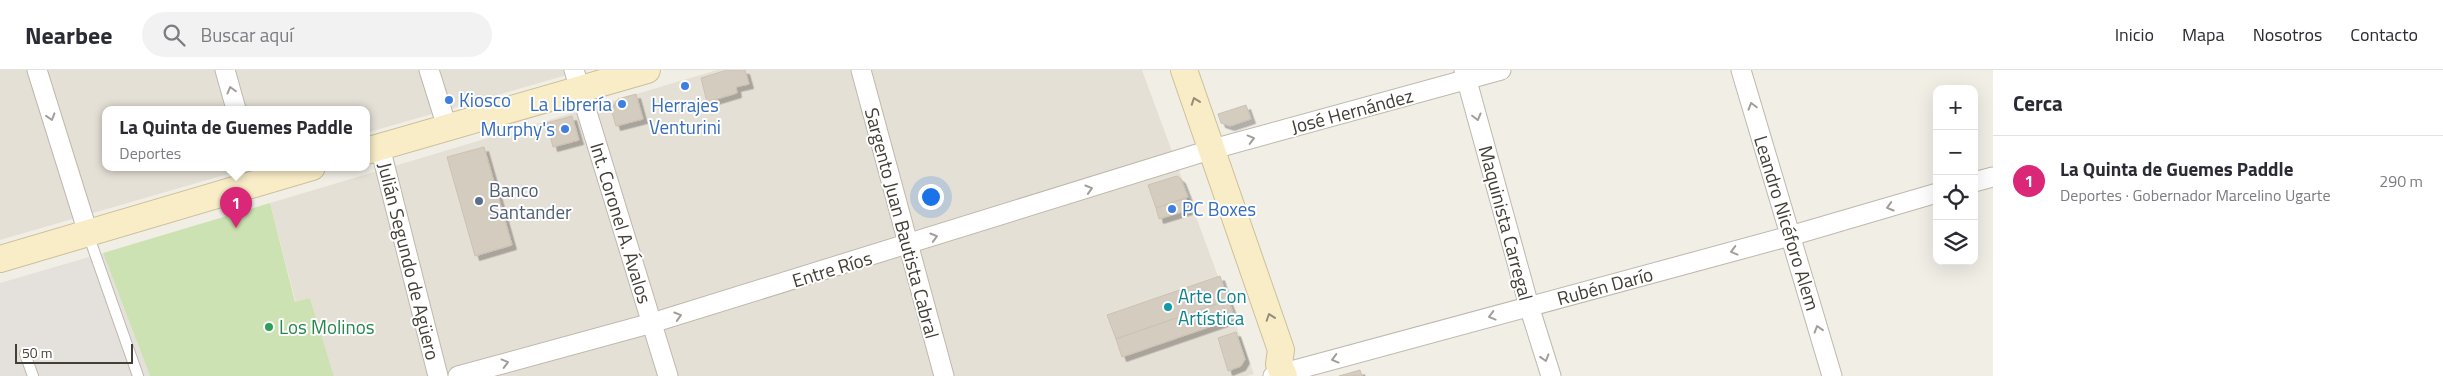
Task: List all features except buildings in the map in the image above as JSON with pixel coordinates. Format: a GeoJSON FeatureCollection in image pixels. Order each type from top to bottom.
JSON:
{"type":"FeatureCollection","features":[{"type":"Feature","properties":{"kind":"street"},"geometry":{"type":"LineString","coordinates":[[36,70],[88,233]]}},
{"type":"Feature","properties":{"kind":"street"},"geometry":{"type":"LineString","coordinates":[[225,70],[235,106]]}},
{"type":"Feature","properties":{"kind":"street"},"geometry":{"type":"LineString","coordinates":[[429,70],[447,127]]}},
{"type":"Feature","properties":{"kind":"street"},"geometry":{"type":"LineString","coordinates":[[373,149],[447,127],[576,80],[647,70]]}},
{"type":"Feature","properties":{"kind":"street","name":"Sargento Juan Bautista Cabral"},"geometry":{"type":"LineString","coordinates":[[861,70],[944,376]]}},
{"type":"Feature","properties":{"kind":"street"},"geometry":{"type":"LineString","coordinates":[[1165,70],[1204,152]]}},
{"type":"Feature","properties":{"kind":"street"},"geometry":{"type":"LineString","coordinates":[[1184,70],[1204,152],[1263,348],[1266,355],[1280,372]]}},
{"type":"Feature","properties":{"kind":"street","name":"José Hernández"},"geometry":{"type":"LineString","coordinates":[[1204,152],[1466,75],[1501,70]]}},
{"type":"Feature","properties":{"kind":"street","name":"Leandro Nicéforo Alem"},"geometry":{"type":"LineString","coordinates":[[1742,70],[1832,376]]}},
{"type":"Feature","properties":{"kind":"street","name":"Maquinista Carregal"},"geometry":{"type":"LineString","coordinates":[[1466,75],[1529,306],[1551,376]]}},
{"type":"Feature","properties":{"kind":"street","name":"Int. Coronel A. Ávalos"},"geometry":{"type":"LineString","coordinates":[[576,80],[668,376]]}},
{"type":"Feature","properties":{"kind":"street","name":"Julián Segundo de Agüero"},"geometry":{"type":"LineString","coordinates":[[373,149],[438,376]]}},
{"type":"Feature","properties":{"kind":"street","name":"Entre Ríos"},"geometry":{"type":"LineString","coordinates":[[458,376],[652,323],[908,246],[1204,152]]}},
{"type":"Feature","properties":{"kind":"street"},"geometry":{"type":"LineString","coordinates":[[0,259],[88,233],[254,175],[283,171]]}},
{"type":"Feature","properties":{"kind":"street"},"geometry":{"type":"LineString","coordinates":[[1978,181],[1993,176]]}},
{"type":"Feature","properties":{"kind":"street","name":"Rubén Darío"},"geometry":{"type":"LineString","coordinates":[[1280,372],[1790,236],[1933,194]]}},
{"type":"Feature","properties":{"kind":"lane"},"geometry":{"type":"LineString","coordinates":[[88,233],[138,376]]}},
{"type":"Feature","properties":{"kind":"lane"},"geometry":{"type":"LineString","coordinates":[[25,354],[33,376]]}},
{"type":"Feature","properties":{"kind":"shaded area"},"geometry":{"type":"Polygon","coordinates":[[[0,70],[584,70],[370,132],[370,106],[102,106],[102,171],[238,171],[0,240],[0,70]]]}},
{"type":"Feature","properties":{"kind":"shaded area"},"geometry":{"type":"Polygon","coordinates":[[[717,70],[1142,70],[1254,374],[1247,376],[334,376],[310,298],[296,303],[270,203],[717,70]]]}},
{"type":"Feature","properties":{"kind":"shaded area"},"geometry":{"type":"Polygon","coordinates":[[[103,253],[150,376],[0,376],[0,283],[103,253]]]}},
{"type":"Feature","properties":{"kind":"green space"},"geometry":{"type":"Polygon","coordinates":[[[270,203],[295,302],[310,298],[334,376],[150,376],[103,253],[270,203]]]}},
{"type":"Feature","properties":{"kind":"place","name":"Herrajes Venturini"},"geometry":{"type":"Point","coordinates":[685,86]}},
{"type":"Feature","properties":{"kind":"place","name":"Kiosco"},"geometry":{"type":"Point","coordinates":[449,100]}},
{"type":"Feature","properties":{"kind":"place","name":"La Librería"},"geometry":{"type":"Point","coordinates":[622,104]}},
{"type":"Feature","properties":{"kind":"place","name":"Murphy's"},"geometry":{"type":"Point","coordinates":[565,129]}},
{"type":"Feature","properties":{"kind":"place","name":"Banco Santander"},"geometry":{"type":"Point","coordinates":[479,201]}},
{"type":"Feature","properties":{"kind":"place","name":"PC Boxes"},"geometry":{"type":"Point","coordinates":[1172,209]}},
{"type":"Feature","properties":{"kind":"place","name":"La Quinta de Guemes Paddle"},"geometry":{"type":"Point","coordinates":[236,228]}},
{"type":"Feature","properties":{"kind":"place","name":"Arte Con Artística"},"geometry":{"type":"Point","coordinates":[1168,307]}},
{"type":"Feature","properties":{"kind":"place","name":"Los Molinos"},"geometry":{"type":"Point","coordinates":[269,327]}}]}
